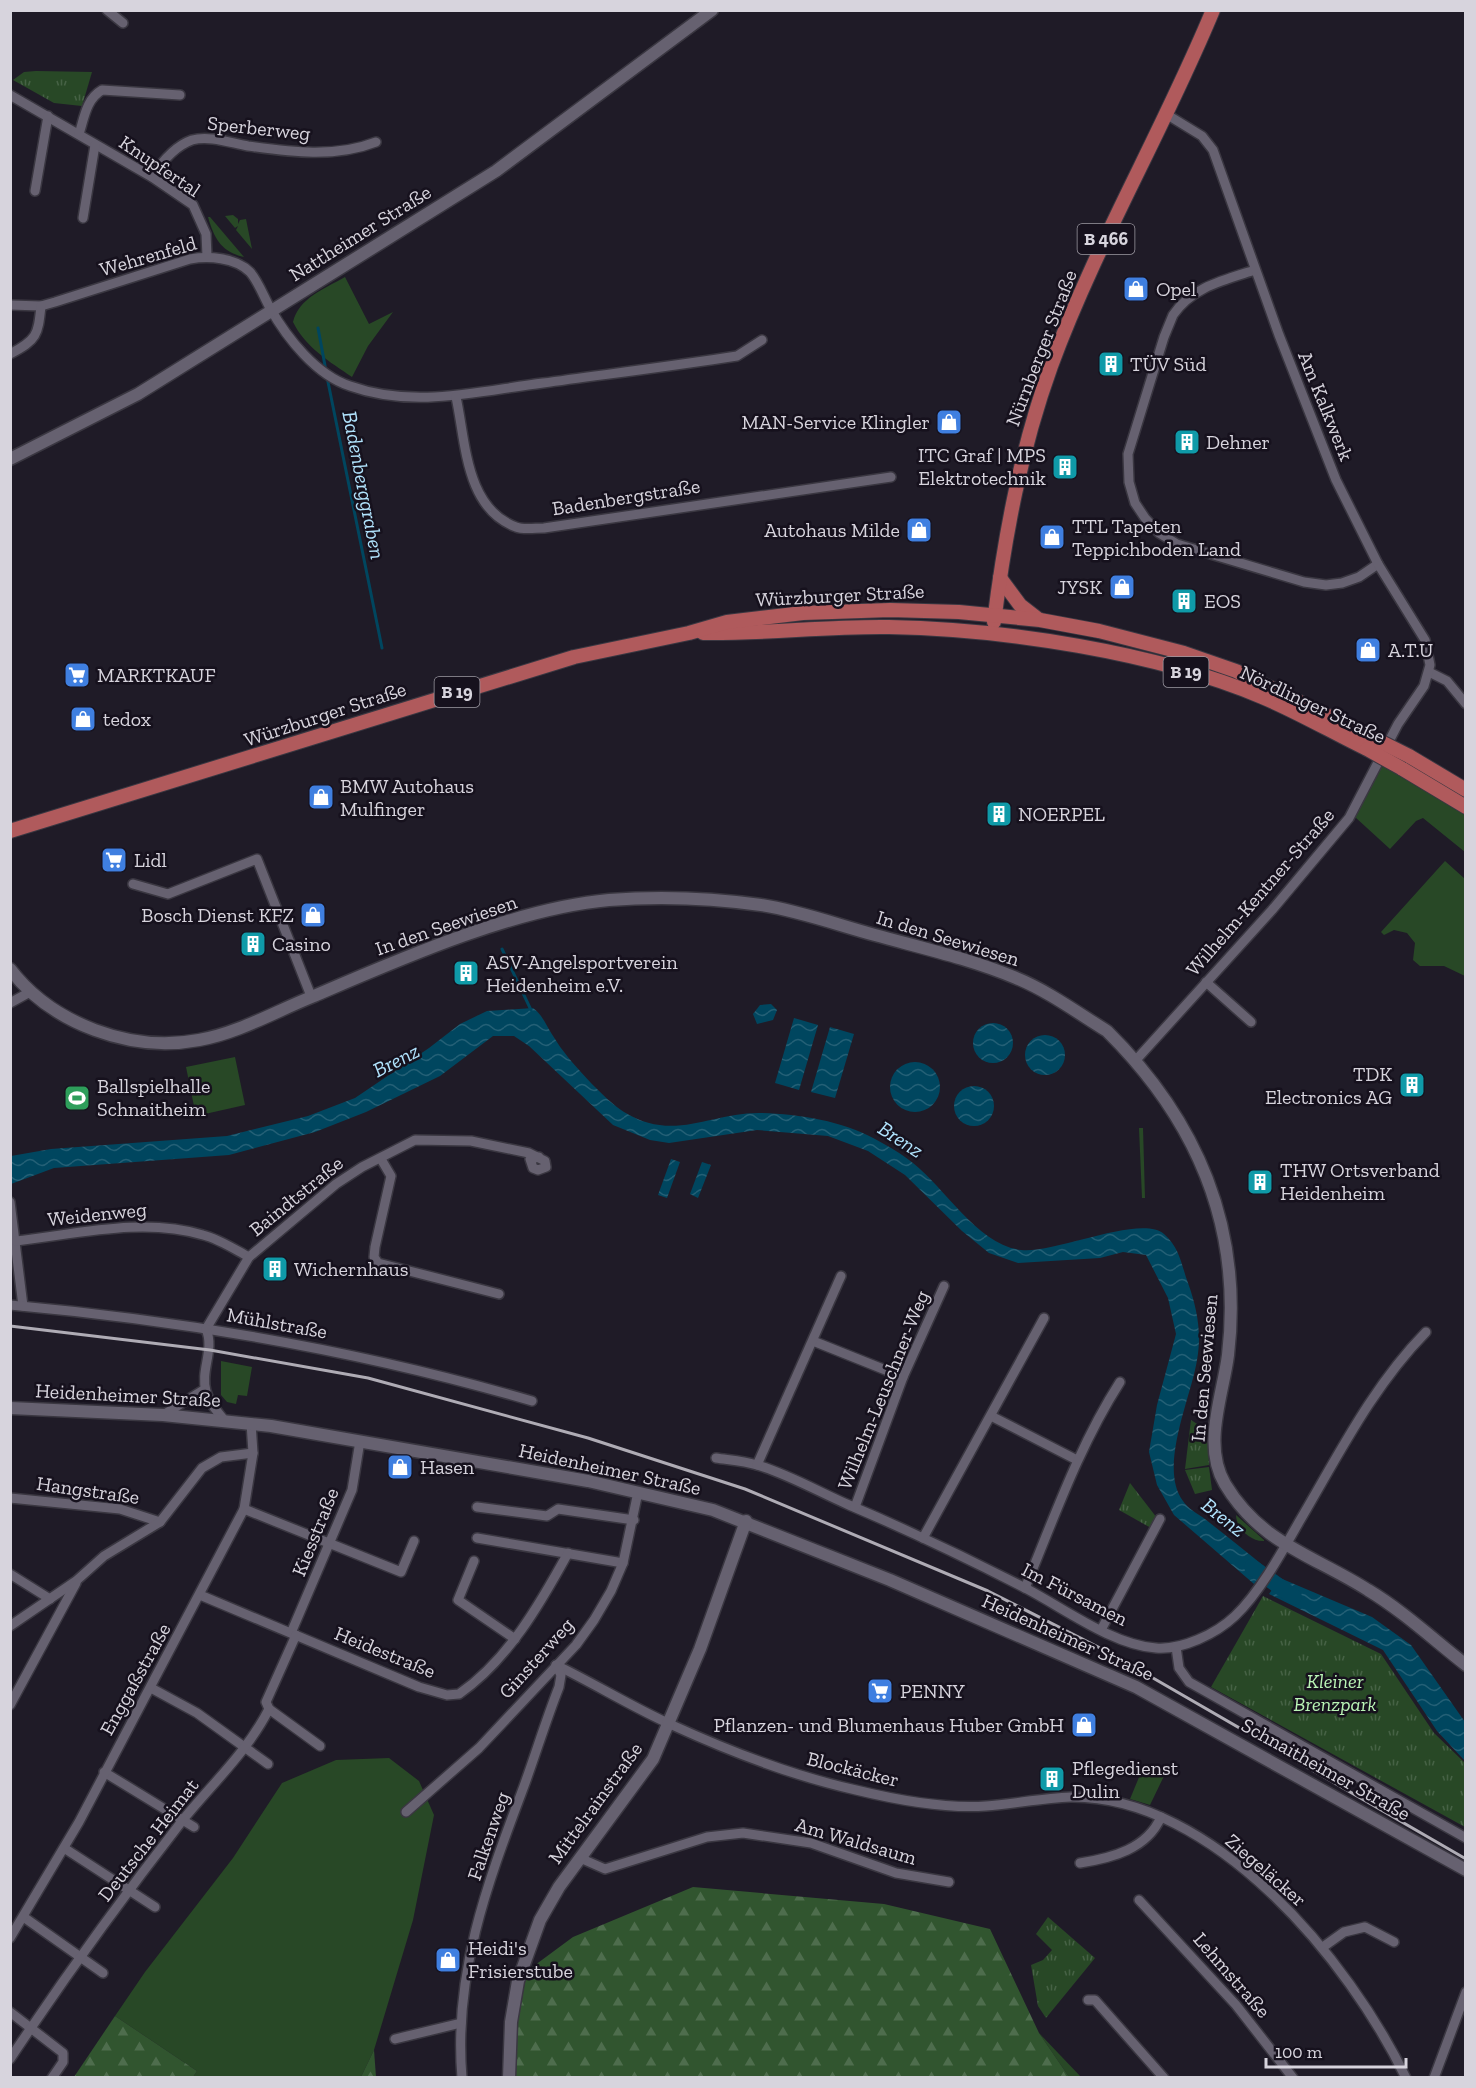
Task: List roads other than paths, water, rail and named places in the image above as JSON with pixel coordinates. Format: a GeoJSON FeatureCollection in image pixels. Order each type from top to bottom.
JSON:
{"type":"FeatureCollection","features":[{"type":"Feature","properties":{"kind":"main road","name":"Nürnberger Straße"},"geometry":{"type":"LineString","coordinates":[[995,615],[1014,489],[1048,373],[1083,288],[1167,114],[1213,10]]}},
{"type":"Feature","properties":{"kind":"main road","name":"B 19"},"geometry":{"type":"LineString","coordinates":[[999,578],[1016,600],[1040,620]]}},
{"type":"Feature","properties":{"kind":"main road","name":"Würzburger Straße"},"geometry":{"type":"LineString","coordinates":[[13,830],[518,673],[617,647],[743,620],[844,610],[931,610],[995,615]]}},
{"type":"Feature","properties":{"kind":"main road","name":"Nördlinger Straße"},"geometry":{"type":"LineString","coordinates":[[995,615],[1040,620],[1135,639],[1236,672],[1370,743],[1401,768],[1466,807]]}},
{"type":"Feature","properties":{"kind":"main road","name":"B 466"},"geometry":{"type":"LineString","coordinates":[[993,633],[995,615]]}},
{"type":"Feature","properties":{"kind":"main road","name":"Würzburger Straße"},"geometry":{"type":"LineString","coordinates":[[689,633],[878,627],[993,633]]}},
{"type":"Feature","properties":{"kind":"main road","name":"Nördlinger Straße"},"geometry":{"type":"LineString","coordinates":[[993,633],[1123,656],[1200,675],[1276,703],[1370,743],[1409,756],[1466,789]]}},
{"type":"Feature","properties":{"kind":"street"},"geometry":{"type":"LineString","coordinates":[[107,10],[123,23]]}},
{"type":"Feature","properties":{"kind":"street","name":"Nattheimer Straße"},"geometry":{"type":"LineString","coordinates":[[10,459],[138,394],[496,171],[712,10]]}},
{"type":"Feature","properties":{"kind":"street"},"geometry":{"type":"LineString","coordinates":[[80,134],[87,108],[102,90],[180,95]]}},
{"type":"Feature","properties":{"kind":"street","name":"Knupfertal"},"geometry":{"type":"LineString","coordinates":[[10,95],[152,177],[193,205],[206,234],[207,256]]}},
{"type":"Feature","properties":{"kind":"street","name":"Am Kalkwerk"},"geometry":{"type":"LineString","coordinates":[[1167,114],[1195,131],[1209,143],[1323,448],[1378,564],[1425,640],[1430,656],[1429,672]]}},
{"type":"Feature","properties":{"kind":"street"},"geometry":{"type":"LineString","coordinates":[[35,192],[48,116]]}},
{"type":"Feature","properties":{"kind":"street","name":"Sperberweg"},"geometry":{"type":"LineString","coordinates":[[152,177],[163,160],[192,140],[208,139],[276,150],[339,153],[376,142]]}},
{"type":"Feature","properties":{"kind":"street","name":"Knupfertal"},"geometry":{"type":"LineString","coordinates":[[83,218],[95,145]]}},
{"type":"Feature","properties":{"kind":"street","name":"Wehrenfeld"},"geometry":{"type":"LineString","coordinates":[[10,305],[41,306],[207,256],[231,262],[249,272],[272,312]]}},
{"type":"Feature","properties":{"kind":"street"},"geometry":{"type":"LineString","coordinates":[[1255,270],[1194,294],[1182,304],[1170,321],[1129,447],[1127,474],[1135,502],[1151,525],[1178,544],[1290,579],[1316,585],[1334,585],[1359,577],[1378,564]]}},
{"type":"Feature","properties":{"kind":"street"},"geometry":{"type":"LineString","coordinates":[[10,354],[31,343],[39,330],[41,306]]}},
{"type":"Feature","properties":{"kind":"street"},"geometry":{"type":"LineString","coordinates":[[272,312],[298,347],[316,366],[348,386],[398,397],[456,397],[737,356],[762,340]]}},
{"type":"Feature","properties":{"kind":"street","name":"Badenbergstraße"},"geometry":{"type":"LineString","coordinates":[[456,397],[471,472],[480,498],[496,515],[517,528],[544,528],[891,477]]}},
{"type":"Feature","properties":{"kind":"street"},"geometry":{"type":"LineString","coordinates":[[1429,672],[1443,677],[1466,704]]}},
{"type":"Feature","properties":{"kind":"street","name":"Wilhelm-Kentner-Straße"},"geometry":{"type":"LineString","coordinates":[[1136,1060],[1312,864],[1348,818],[1398,724],[1424,687],[1429,672]]}},
{"type":"Feature","properties":{"kind":"street"},"geometry":{"type":"LineString","coordinates":[[133,884],[168,894],[257,859],[311,996]]}},
{"type":"Feature","properties":{"kind":"street","name":"In den Seewiesen"},"geometry":{"type":"LineString","coordinates":[[10,969],[41,1002],[76,1023],[111,1034],[162,1042],[196,1041],[225,1035],[311,996],[435,947],[558,908],[607,901],[679,897],[764,906],[943,953],[1017,979],[1107,1031],[1136,1060],[1188,1136],[1202,1162],[1214,1195],[1232,1295],[1228,1356],[1217,1401],[1216,1452],[1223,1481],[1259,1526],[1285,1546],[1326,1565],[1371,1592],[1466,1665]]}},
{"type":"Feature","properties":{"kind":"street"},"geometry":{"type":"LineString","coordinates":[[1206,982],[1251,1022]]}},
{"type":"Feature","properties":{"kind":"street"},"geometry":{"type":"LineString","coordinates":[[10,1003],[30,992]]}},
{"type":"Feature","properties":{"kind":"street","name":"Baindtstraße"},"geometry":{"type":"LineString","coordinates":[[206,1329],[249,1257],[336,1184],[362,1167],[381,1160],[415,1140],[435,1139],[493,1145],[538,1157]]}},
{"type":"Feature","properties":{"kind":"street"},"geometry":{"type":"LineString","coordinates":[[381,1160],[392,1176],[375,1247],[375,1257],[378,1263],[499,1294]]}},
{"type":"Feature","properties":{"kind":"street"},"geometry":{"type":"LineString","coordinates":[[10,1202],[23,1306]]}},
{"type":"Feature","properties":{"kind":"street","name":"Weidenweg"},"geometry":{"type":"LineString","coordinates":[[16,1241],[138,1226],[166,1227],[205,1235],[249,1257]]}},
{"type":"Feature","properties":{"kind":"street"},"geometry":{"type":"LineString","coordinates":[[757,1465],[842,1276]]}},
{"type":"Feature","properties":{"kind":"street","name":"Wilhelm-Leuschner-Weg"},"geometry":{"type":"LineString","coordinates":[[855,1507],[903,1377],[944,1287]]}},
{"type":"Feature","properties":{"kind":"street","name":"Mühlstraße"},"geometry":{"type":"LineString","coordinates":[[10,1305],[206,1329],[359,1357],[438,1374],[532,1401]]}},
{"type":"Feature","properties":{"kind":"street"},"geometry":{"type":"LineString","coordinates":[[923,1538],[1044,1318]]}},
{"type":"Feature","properties":{"kind":"street"},"geometry":{"type":"LineString","coordinates":[[206,1329],[210,1350],[205,1389],[210,1402],[224,1420]]}},
{"type":"Feature","properties":{"kind":"street","name":"Im Fürsamen"},"geometry":{"type":"LineString","coordinates":[[716,1458],[757,1465],[855,1507],[1025,1588],[1101,1630],[1135,1644],[1155,1648],[1176,1647],[1220,1628],[1236,1616],[1285,1546],[1367,1406],[1403,1355],[1426,1332]]}},
{"type":"Feature","properties":{"kind":"street"},"geometry":{"type":"LineString","coordinates":[[813,1341],[903,1377]]}},
{"type":"Feature","properties":{"kind":"street"},"geometry":{"type":"LineString","coordinates":[[1025,1588],[1077,1460],[1097,1419],[1120,1382]]}},
{"type":"Feature","properties":{"kind":"street"},"geometry":{"type":"LineString","coordinates":[[163,1416],[205,1389]]}},
{"type":"Feature","properties":{"kind":"street","name":"Heidenheimer Straße"},"geometry":{"type":"LineString","coordinates":[[10,1408],[251,1423],[638,1492],[713,1510],[746,1521],[1065,1655],[1167,1703]]}},
{"type":"Feature","properties":{"kind":"street"},"geometry":{"type":"LineString","coordinates":[[991,1416],[1077,1460]]}},
{"type":"Feature","properties":{"kind":"street","name":"Enggaßstraße"},"geometry":{"type":"LineString","coordinates":[[10,1938],[25,1918],[64,1848],[151,1688],[244,1509],[253,1453],[251,1423]]}},
{"type":"Feature","properties":{"kind":"street","name":"Kiesstraße"},"geometry":{"type":"LineString","coordinates":[[293,1634],[352,1490],[360,1442]]}},
{"type":"Feature","properties":{"kind":"street"},"geometry":{"type":"LineString","coordinates":[[10,1626],[76,1581],[104,1556],[160,1522],[202,1468],[220,1457],[253,1453]]}},
{"type":"Feature","properties":{"kind":"street","name":"Ginsterweg"},"geometry":{"type":"LineString","coordinates":[[406,1812],[479,1748],[556,1665],[594,1620],[611,1591],[623,1563],[634,1520],[638,1492]]}},
{"type":"Feature","properties":{"kind":"street","name":"Hangstraße"},"geometry":{"type":"LineString","coordinates":[[10,1498],[135,1511],[160,1522]]}},
{"type":"Feature","properties":{"kind":"street"},"geometry":{"type":"LineString","coordinates":[[477,1507],[547,1516],[558,1509],[634,1520]]}},
{"type":"Feature","properties":{"kind":"street"},"geometry":{"type":"LineString","coordinates":[[244,1509],[401,1572],[414,1541]]}},
{"type":"Feature","properties":{"kind":"street"},"geometry":{"type":"LineString","coordinates":[[1101,1630],[1160,1519]]}},
{"type":"Feature","properties":{"kind":"street","name":"Mittelrainstraße"},"geometry":{"type":"LineString","coordinates":[[509,2078],[511,2022],[518,1981],[540,1920],[559,1887],[653,1759],[670,1724],[700,1649],[746,1521]]}},
{"type":"Feature","properties":{"kind":"street"},"geometry":{"type":"LineString","coordinates":[[477,1538],[623,1563]]}},
{"type":"Feature","properties":{"kind":"street","name":"Heidestraße"},"geometry":{"type":"LineString","coordinates":[[200,1595],[419,1688],[447,1695],[459,1694],[468,1688],[515,1639],[547,1591],[568,1553]]}},
{"type":"Feature","properties":{"kind":"street"},"geometry":{"type":"LineString","coordinates":[[474,1561],[458,1600],[515,1639]]}},
{"type":"Feature","properties":{"kind":"street"},"geometry":{"type":"LineString","coordinates":[[10,1574],[50,1599]]}},
{"type":"Feature","properties":{"kind":"street"},"geometry":{"type":"LineString","coordinates":[[10,1705],[76,1581]]}},
{"type":"Feature","properties":{"kind":"street","name":"Deutsche Heimat"},"geometry":{"type":"LineString","coordinates":[[10,2059],[30,2028],[183,1820],[247,1746],[268,1709],[266,1702],[293,1634]]}},
{"type":"Feature","properties":{"kind":"street"},"geometry":{"type":"LineString","coordinates":[[1176,1647],[1179,1668],[1189,1682],[1466,1838]]}},
{"type":"Feature","properties":{"kind":"street","name":"Blockäcker"},"geometry":{"type":"LineString","coordinates":[[556,1665],[670,1724],[739,1754],[806,1777],[910,1801],[983,1806],[1071,1797],[1126,1805],[1161,1816],[1181,1826]]}},
{"type":"Feature","properties":{"kind":"street","name":"Falkenweg"},"geometry":{"type":"LineString","coordinates":[[462,2078],[461,2023],[465,1971],[501,1848],[559,1688],[561,1675],[556,1665]]}},
{"type":"Feature","properties":{"kind":"street"},"geometry":{"type":"LineString","coordinates":[[151,1688],[197,1713],[247,1746],[268,1764]]}},
{"type":"Feature","properties":{"kind":"street","name":"Schnaitheimer Straße"},"geometry":{"type":"LineString","coordinates":[[1167,1703],[1466,1870]]}},
{"type":"Feature","properties":{"kind":"street"},"geometry":{"type":"LineString","coordinates":[[268,1709],[320,1746]]}},
{"type":"Feature","properties":{"kind":"street"},"geometry":{"type":"LineString","coordinates":[[104,1772],[194,1827]]}},
{"type":"Feature","properties":{"kind":"street"},"geometry":{"type":"LineString","coordinates":[[1080,1863],[1101,1860],[1141,1844],[1155,1830],[1161,1816]]}},
{"type":"Feature","properties":{"kind":"street","name":"Ziegeläcker"},"geometry":{"type":"LineString","coordinates":[[1181,1826],[1247,1873],[1323,1947],[1374,2020],[1406,2078]]}},
{"type":"Feature","properties":{"kind":"street","name":"Am Waldsaum"},"geometry":{"type":"LineString","coordinates":[[580,1858],[605,1869],[707,1837],[743,1833],[811,1844],[896,1873],[949,1882]]}},
{"type":"Feature","properties":{"kind":"street"},"geometry":{"type":"LineString","coordinates":[[64,1848],[155,1907]]}},
{"type":"Feature","properties":{"kind":"street","name":"Lehmstraße"},"geometry":{"type":"LineString","coordinates":[[1140,1900],[1236,2005],[1293,2078]]}},
{"type":"Feature","properties":{"kind":"street"},"geometry":{"type":"LineString","coordinates":[[25,1918],[103,1973]]}},
{"type":"Feature","properties":{"kind":"street"},"geometry":{"type":"LineString","coordinates":[[1323,1947],[1344,1932],[1365,1927],[1394,1942]]}},
{"type":"Feature","properties":{"kind":"street"},"geometry":{"type":"LineString","coordinates":[[1434,2078],[1466,1992]]}},
{"type":"Feature","properties":{"kind":"street"},"geometry":{"type":"LineString","coordinates":[[1088,2000],[1095,2000],[1164,2078]]}},
{"type":"Feature","properties":{"kind":"street"},"geometry":{"type":"LineString","coordinates":[[10,2012],[63,2053],[63,2062],[52,2078]]}},
{"type":"Feature","properties":{"kind":"street"},"geometry":{"type":"LineString","coordinates":[[395,2039],[461,2023]]}},
{"type":"Feature","properties":{"kind":"water"},"geometry":{"type":"Polygon","coordinates":[[[771,1004],[777,1010],[773,1020],[757,1024],[753,1014],[760,1005],[771,1004]]]}},
{"type":"Feature","properties":{"kind":"water"},"geometry":{"type":"Polygon","coordinates":[[[533,1008],[543,1018],[568,1057],[607,1099],[624,1112],[642,1121],[676,1126],[761,1113],[805,1117],[849,1127],[904,1156],[925,1174],[976,1227],[1005,1246],[1021,1250],[1036,1250],[1117,1231],[1152,1229],[1164,1234],[1174,1245],[1179,1257],[1194,1302],[1199,1330],[1194,1376],[1178,1432],[1175,1452],[1176,1487],[1187,1506],[1266,1568],[1254,1584],[1174,1515],[1157,1485],[1149,1452],[1157,1405],[1176,1334],[1168,1298],[1146,1255],[1123,1252],[1100,1258],[1018,1263],[989,1253],[962,1231],[905,1175],[868,1151],[828,1136],[757,1130],[669,1143],[650,1140],[613,1125],[529,1046],[514,1036],[493,1036],[440,1076],[366,1112],[315,1132],[229,1155],[54,1168],[11,1184],[11,1156],[51,1149],[227,1136],[308,1116],[355,1098],[460,1024],[487,1011],[533,1008]]]}},
{"type":"Feature","properties":{"kind":"water"},"geometry":{"type":"Polygon","coordinates":[[[794,1018],[818,1025],[799,1090],[775,1083],[794,1018]]]}},
{"type":"Feature","properties":{"kind":"water"},"geometry":{"type":"Polygon","coordinates":[[[993,1023],[1007,1029],[1013,1043],[1007,1057],[993,1063],[979,1057],[973,1043],[979,1029],[993,1023]]]}},
{"type":"Feature","properties":{"kind":"water"},"geometry":{"type":"Polygon","coordinates":[[[830,1027],[854,1034],[835,1098],[811,1092],[830,1027]]]}},
{"type":"Feature","properties":{"kind":"water"},"geometry":{"type":"Polygon","coordinates":[[[1045,1035],[1059,1041],[1065,1055],[1059,1069],[1045,1075],[1031,1069],[1025,1055],[1031,1041],[1045,1035]]]}},
{"type":"Feature","properties":{"kind":"water"},"geometry":{"type":"Polygon","coordinates":[[[910,1062],[920,1062],[933,1069],[940,1082],[940,1092],[933,1105],[920,1112],[910,1112],[901,1108],[894,1101],[890,1092],[890,1082],[894,1073],[901,1066],[910,1062]]]}},
{"type":"Feature","properties":{"kind":"water"},"geometry":{"type":"Polygon","coordinates":[[[974,1086],[988,1092],[994,1106],[988,1120],[974,1126],[960,1120],[954,1106],[960,1092],[974,1086]]]}},
{"type":"Feature","properties":{"kind":"water"},"geometry":{"type":"Polygon","coordinates":[[[671,1159],[680,1162],[667,1198],[658,1195],[671,1159]]]}},
{"type":"Feature","properties":{"kind":"water"},"geometry":{"type":"Polygon","coordinates":[[[702,1162],[711,1165],[698,1198],[690,1194],[702,1162]]]}},
{"type":"Feature","properties":{"kind":"water"},"geometry":{"type":"Polygon","coordinates":[[[1280,1578],[1372,1617],[1411,1645],[1465,1722],[1465,1761],[1437,1731],[1383,1650],[1269,1594],[1280,1578]]]}},
{"type":"Feature","properties":{"kind":"waterway","name":"Badenberggraben"},"geometry":{"type":"LineString","coordinates":[[318,328],[326,371]]}},
{"type":"Feature","properties":{"kind":"waterway","name":"Badenberggraben"},"geometry":{"type":"LineString","coordinates":[[327,377],[382,648]]}},
{"type":"Feature","properties":{"kind":"waterway","name":"Badenberggraben"},"geometry":{"type":"LineString","coordinates":[[502,949],[531,1010]]}},
{"type":"Feature","properties":{"kind":"waterway","name":"Brenz"},"geometry":{"type":"LineString","coordinates":[[1252,1567],[1294,1597]]}},
{"type":"Feature","properties":{"kind":"railway"},"geometry":{"type":"LineString","coordinates":[[10,1326],[210,1350],[368,1378],[588,1438],[745,1489],[988,1591],[1108,1652],[1466,1859]]}},
{"type":"Feature","properties":{"kind":"place","name":"Opel"},"geometry":{"type":"Point","coordinates":[1136,289]}},
{"type":"Feature","properties":{"kind":"place","name":"TÜV Süd"},"geometry":{"type":"Point","coordinates":[1111,364]}},
{"type":"Feature","properties":{"kind":"place","name":"MAN-Service Klingler"},"geometry":{"type":"Point","coordinates":[949,422]}},
{"type":"Feature","properties":{"kind":"place","name":"Dehner"},"geometry":{"type":"Point","coordinates":[1187,442]}},
{"type":"Feature","properties":{"kind":"place","name":"ITC Graf | MPS Elektrotechnik"},"geometry":{"type":"Point","coordinates":[1065,467]}},
{"type":"Feature","properties":{"kind":"place","name":"Autohaus Milde"},"geometry":{"type":"Point","coordinates":[919,530]}},
{"type":"Feature","properties":{"kind":"place","name":"TTL Tapeten Teppichboden Land"},"geometry":{"type":"Point","coordinates":[1052,537]}},
{"type":"Feature","properties":{"kind":"place","name":"JYSK"},"geometry":{"type":"Point","coordinates":[1122,587]}},
{"type":"Feature","properties":{"kind":"place","name":"EOS"},"geometry":{"type":"Point","coordinates":[1184,601]}},
{"type":"Feature","properties":{"kind":"place","name":"A.T.U"},"geometry":{"type":"Point","coordinates":[1368,650]}},
{"type":"Feature","properties":{"kind":"place","name":"MARKTKAUF"},"geometry":{"type":"Point","coordinates":[77,675]}},
{"type":"Feature","properties":{"kind":"place","name":"tedox"},"geometry":{"type":"Point","coordinates":[83,719]}},
{"type":"Feature","properties":{"kind":"place","name":"BMW Autohaus Mulfinger"},"geometry":{"type":"Point","coordinates":[321,797]}},
{"type":"Feature","properties":{"kind":"place","name":"NOERPEL"},"geometry":{"type":"Point","coordinates":[999,814]}},
{"type":"Feature","properties":{"kind":"place","name":"Lidl"},"geometry":{"type":"Point","coordinates":[114,860]}},
{"type":"Feature","properties":{"kind":"place","name":"Bosch Dienst KFZ"},"geometry":{"type":"Point","coordinates":[313,915]}},
{"type":"Feature","properties":{"kind":"place","name":"Casino"},"geometry":{"type":"Point","coordinates":[253,944]}},
{"type":"Feature","properties":{"kind":"place","name":"ASV-Angelsportverein Heidenheim e.V."},"geometry":{"type":"Point","coordinates":[466,973]}},
{"type":"Feature","properties":{"kind":"place","name":"TDK Electronics AG"},"geometry":{"type":"Point","coordinates":[1412,1085]}},
{"type":"Feature","properties":{"kind":"place","name":"Ballspielhalle Schnaitheim"},"geometry":{"type":"Point","coordinates":[77,1098]}},
{"type":"Feature","properties":{"kind":"place","name":"THW Ortsverband Heidenheim"},"geometry":{"type":"Point","coordinates":[1260,1182]}},
{"type":"Feature","properties":{"kind":"place","name":"Wichernhaus"},"geometry":{"type":"Point","coordinates":[275,1269]}},
{"type":"Feature","properties":{"kind":"place","name":"Hasen"},"geometry":{"type":"Point","coordinates":[400,1467]}},
{"type":"Feature","properties":{"kind":"place","name":"PENNY"},"geometry":{"type":"Point","coordinates":[880,1691]}},
{"type":"Feature","properties":{"kind":"place","name":"Pflanzen- und Blumenhaus Huber GmbH"},"geometry":{"type":"Point","coordinates":[1084,1725]}},
{"type":"Feature","properties":{"kind":"place","name":"Pflegedienst Dulin"},"geometry":{"type":"Point","coordinates":[1052,1779]}},
{"type":"Feature","properties":{"kind":"place","name":"Heidi's Frisierstube"},"geometry":{"type":"Point","coordinates":[448,1960]}},
{"type":"Feature","properties":{"kind":"park label","name":"Kleiner Brenzpark"},"geometry":{"type":"Point","coordinates":[1335,1692]}}]}
